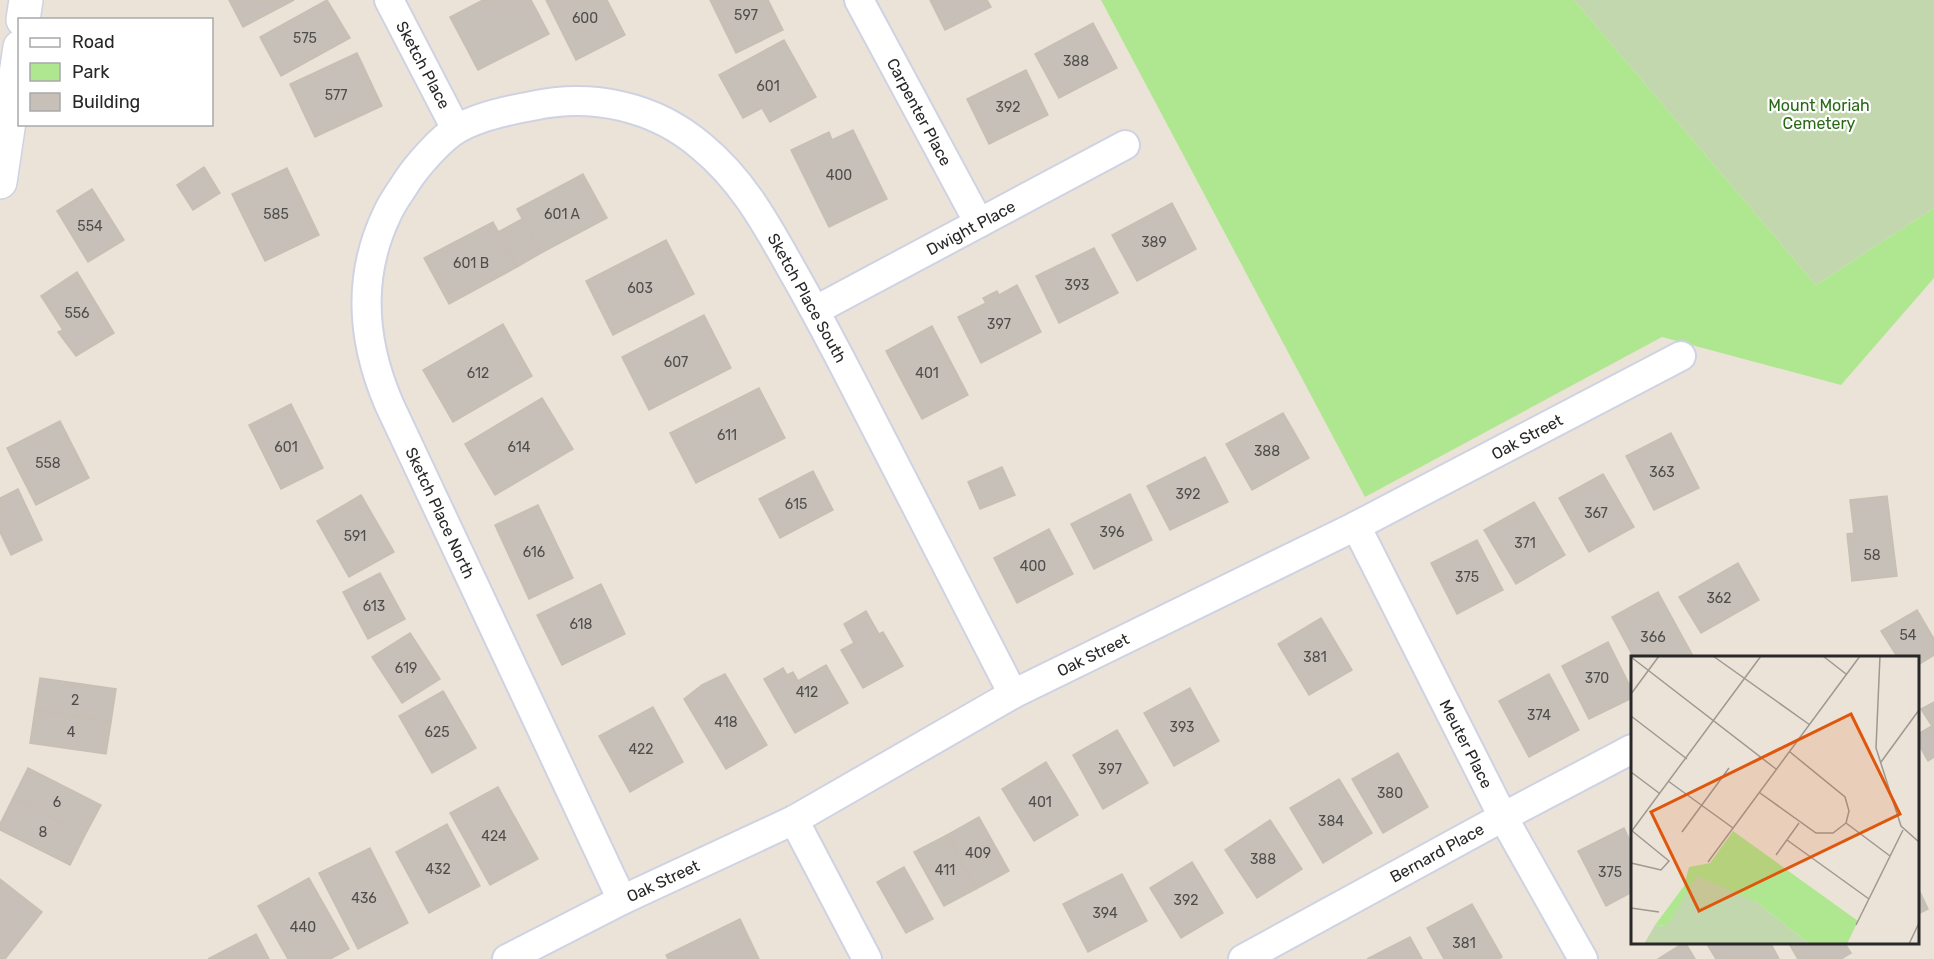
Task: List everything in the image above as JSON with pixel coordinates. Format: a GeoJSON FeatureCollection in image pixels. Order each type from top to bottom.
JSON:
{"type":"FeatureCollection","features":[{"type":"Feature","properties":{"kind":"street"},"geometry":{"type":"LineString","coordinates":[[24,18],[26,0]]}},
{"type":"Feature","properties":{"kind":"street","name":"Sketch Place"},"geometry":{"type":"LineString","coordinates":[[389,0],[456,129]]}},
{"type":"Feature","properties":{"kind":"street","name":"Carpenter Place"},"geometry":{"type":"LineString","coordinates":[[859,0],[979,223]]}},
{"type":"Feature","properties":{"kind":"street"},"geometry":{"type":"LineString","coordinates":[[0,182],[18,60]]}},
{"type":"Feature","properties":{"kind":"street","name":"Sketch Place South"},"geometry":{"type":"LineString","coordinates":[[456,129],[513,110],[547,103],[593,100],[632,108],[673,125],[701,145],[726,169],[754,203],[816,310],[1013,694]]}},
{"type":"Feature","properties":{"kind":"street","name":"Sketch Place North"},"geometry":{"type":"LineString","coordinates":[[456,129],[437,146],[410,177],[388,212],[372,254],[367,295],[368,336],[379,380],[389,404],[622,900]]}},
{"type":"Feature","properties":{"kind":"street","name":"Dwight Place"},"geometry":{"type":"LineString","coordinates":[[816,310],[1125,145]]}},
{"type":"Feature","properties":{"kind":"street","name":"Oak Street"},"geometry":{"type":"LineString","coordinates":[[507,959],[622,900],[794,820],[1013,694],[1356,526],[1681,356]]}},
{"type":"Feature","properties":{"kind":"street","name":"Meuter Place"},"geometry":{"type":"LineString","coordinates":[[1356,526],[1503,817],[1583,959]]}},
{"type":"Feature","properties":{"kind":"street","name":"Bernard Place"},"geometry":{"type":"LineString","coordinates":[[1243,959],[1631,750]]}},
{"type":"Feature","properties":{"kind":"street"},"geometry":{"type":"LineString","coordinates":[[794,820],[867,959]]}},
{"type":"Feature","properties":{"kind":"green space"},"geometry":{"type":"Polygon","coordinates":[[[1101,0],[1574,0],[1816,285],[1934,208],[1934,278],[1841,385],[1662,337],[1365,497],[1101,0]]]}},
{"type":"Feature","properties":{"kind":"green space","name":"Mount Moriah Cemetery"},"geometry":{"type":"Polygon","coordinates":[[[1574,0],[1934,0],[1934,208],[1816,285],[1574,0]]]}},
{"type":"Feature","properties":{"kind":"building"},"geometry":{"type":"Polygon","coordinates":[[[229,0],[294,0],[243,27],[229,0]]]}},
{"type":"Feature","properties":{"kind":"building"},"geometry":{"type":"Polygon","coordinates":[[[327,0],[350,38],[281,76],[260,37],[327,0]]]}},
{"type":"Feature","properties":{"kind":"building"},"geometry":{"type":"Polygon","coordinates":[[[483,0],[531,0],[549,34],[478,70],[450,17],[483,0]]]}},
{"type":"Feature","properties":{"kind":"building"},"geometry":{"type":"Polygon","coordinates":[[[546,0],[607,0],[625,35],[576,60],[546,0]]]}},
{"type":"Feature","properties":{"kind":"building"},"geometry":{"type":"Polygon","coordinates":[[[710,0],[768,0],[783,30],[736,53],[710,0]]]}},
{"type":"Feature","properties":{"kind":"building"},"geometry":{"type":"Polygon","coordinates":[[[930,0],[987,0],[991,7],[945,30],[930,0]]]}},
{"type":"Feature","properties":{"kind":"building"},"geometry":{"type":"Polygon","coordinates":[[[1093,23],[1117,68],[1059,98],[1035,54],[1093,23]]]}},
{"type":"Feature","properties":{"kind":"building"},"geometry":{"type":"Polygon","coordinates":[[[784,40],[816,97],[770,122],[762,108],[743,118],[719,75],[784,40]]]}},
{"type":"Feature","properties":{"kind":"building"},"geometry":{"type":"Polygon","coordinates":[[[357,53],[382,106],[315,137],[290,84],[357,53]]]}},
{"type":"Feature","properties":{"kind":"building"},"geometry":{"type":"Polygon","coordinates":[[[1026,70],[1048,115],[989,144],[967,99],[1026,70]]]}},
{"type":"Feature","properties":{"kind":"building"},"geometry":{"type":"Polygon","coordinates":[[[853,130],[887,199],[829,227],[791,150],[829,132],[832,140],[853,130]]]}},
{"type":"Feature","properties":{"kind":"building"},"geometry":{"type":"Polygon","coordinates":[[[204,167],[220,193],[193,210],[177,185],[204,167]]]}},
{"type":"Feature","properties":{"kind":"building"},"geometry":{"type":"Polygon","coordinates":[[[287,168],[319,235],[265,261],[232,194],[287,168]]]}},
{"type":"Feature","properties":{"kind":"building"},"geometry":{"type":"Polygon","coordinates":[[[583,174],[607,218],[541,253],[517,209],[583,174]]]}},
{"type":"Feature","properties":{"kind":"building"},"geometry":{"type":"Polygon","coordinates":[[[92,189],[124,240],[88,262],[57,211],[92,189]]]}},
{"type":"Feature","properties":{"kind":"building"},"geometry":{"type":"Polygon","coordinates":[[[1172,203],[1196,249],[1137,281],[1112,235],[1172,203]]]}},
{"type":"Feature","properties":{"kind":"building"},"geometry":{"type":"Polygon","coordinates":[[[522,219],[541,253],[517,267],[498,232],[522,219]]]}},
{"type":"Feature","properties":{"kind":"building"},"geometry":{"type":"Polygon","coordinates":[[[493,222],[517,267],[449,304],[424,258],[493,222]]]}},
{"type":"Feature","properties":{"kind":"building"},"geometry":{"type":"Polygon","coordinates":[[[666,240],[694,294],[613,335],[586,281],[666,240]]]}},
{"type":"Feature","properties":{"kind":"building"},"geometry":{"type":"Polygon","coordinates":[[[1094,248],[1118,293],[1059,323],[1036,276],[1094,248]]]}},
{"type":"Feature","properties":{"kind":"building"},"geometry":{"type":"Polygon","coordinates":[[[77,272],[114,333],[76,356],[58,332],[63,330],[41,296],[77,272]]]}},
{"type":"Feature","properties":{"kind":"building"},"geometry":{"type":"Polygon","coordinates":[[[1017,285],[1041,332],[981,363],[958,317],[986,303],[983,298],[997,291],[999,295],[1017,285]]]}},
{"type":"Feature","properties":{"kind":"building"},"geometry":{"type":"Polygon","coordinates":[[[704,315],[731,368],[649,410],[622,357],[704,315]]]}},
{"type":"Feature","properties":{"kind":"building"},"geometry":{"type":"Polygon","coordinates":[[[503,324],[532,376],[453,422],[423,370],[503,324]]]}},
{"type":"Feature","properties":{"kind":"building"},"geometry":{"type":"Polygon","coordinates":[[[932,326],[968,395],[922,419],[886,351],[932,326]]]}},
{"type":"Feature","properties":{"kind":"building"},"geometry":{"type":"Polygon","coordinates":[[[759,388],[785,438],[696,483],[670,433],[759,388]]]}},
{"type":"Feature","properties":{"kind":"building"},"geometry":{"type":"Polygon","coordinates":[[[542,398],[573,449],[495,495],[465,444],[542,398]]]}},
{"type":"Feature","properties":{"kind":"building"},"geometry":{"type":"Polygon","coordinates":[[[291,404],[323,468],[281,489],[249,425],[291,404]]]}},
{"type":"Feature","properties":{"kind":"building"},"geometry":{"type":"Polygon","coordinates":[[[1283,413],[1309,458],[1252,490],[1226,444],[1283,413]]]}},
{"type":"Feature","properties":{"kind":"building"},"geometry":{"type":"Polygon","coordinates":[[[60,421],[89,478],[36,505],[7,448],[60,421]]]}},
{"type":"Feature","properties":{"kind":"building"},"geometry":{"type":"Polygon","coordinates":[[[1671,433],[1699,488],[1654,510],[1626,456],[1671,433]]]}},
{"type":"Feature","properties":{"kind":"building"},"geometry":{"type":"Polygon","coordinates":[[[1205,457],[1228,502],[1170,530],[1147,486],[1205,457]]]}},
{"type":"Feature","properties":{"kind":"building"},"geometry":{"type":"Polygon","coordinates":[[[1002,467],[1015,495],[980,509],[968,482],[1002,467]]]}},
{"type":"Feature","properties":{"kind":"building"},"geometry":{"type":"Polygon","coordinates":[[[813,471],[833,510],[780,538],[759,499],[813,471]]]}},
{"type":"Feature","properties":{"kind":"building"},"geometry":{"type":"Polygon","coordinates":[[[1603,474],[1634,527],[1589,552],[1559,498],[1603,474]]]}},
{"type":"Feature","properties":{"kind":"building"},"geometry":{"type":"Polygon","coordinates":[[[18,489],[42,540],[11,555],[0,532],[0,498],[18,489]]]}},
{"type":"Feature","properties":{"kind":"building"},"geometry":{"type":"Polygon","coordinates":[[[1130,494],[1152,540],[1094,569],[1071,524],[1130,494]]]}},
{"type":"Feature","properties":{"kind":"building"},"geometry":{"type":"Polygon","coordinates":[[[361,495],[394,552],[349,577],[317,521],[361,495]]]}},
{"type":"Feature","properties":{"kind":"building"},"geometry":{"type":"Polygon","coordinates":[[[1887,496],[1897,576],[1852,581],[1847,534],[1854,533],[1850,500],[1887,496]]]}},
{"type":"Feature","properties":{"kind":"building"},"geometry":{"type":"Polygon","coordinates":[[[1534,502],[1565,555],[1516,584],[1484,530],[1534,502]]]}},
{"type":"Feature","properties":{"kind":"building"},"geometry":{"type":"Polygon","coordinates":[[[538,505],[573,578],[529,599],[495,525],[538,505]]]}},
{"type":"Feature","properties":{"kind":"building"},"geometry":{"type":"Polygon","coordinates":[[[1049,529],[1073,574],[1017,603],[994,558],[1049,529]]]}},
{"type":"Feature","properties":{"kind":"building"},"geometry":{"type":"Polygon","coordinates":[[[1477,540],[1503,590],[1457,614],[1431,563],[1477,540]]]}},
{"type":"Feature","properties":{"kind":"building"},"geometry":{"type":"Polygon","coordinates":[[[1738,563],[1759,600],[1701,633],[1679,597],[1738,563]]]}},
{"type":"Feature","properties":{"kind":"building"},"geometry":{"type":"Polygon","coordinates":[[[380,573],[405,619],[368,639],[343,592],[380,573]]]}},
{"type":"Feature","properties":{"kind":"building"},"geometry":{"type":"Polygon","coordinates":[[[601,584],[625,634],[562,665],[537,615],[601,584]]]}},
{"type":"Feature","properties":{"kind":"building"},"geometry":{"type":"Polygon","coordinates":[[[1658,592],[1693,656],[1633,656],[1612,617],[1658,592]]]}},
{"type":"Feature","properties":{"kind":"building"},"geometry":{"type":"Polygon","coordinates":[[[1917,610],[1934,639],[1934,655],[1919,664],[1919,656],[1897,656],[1881,631],[1917,610]]]}},
{"type":"Feature","properties":{"kind":"building"},"geometry":{"type":"Polygon","coordinates":[[[866,611],[879,634],[883,632],[903,666],[863,688],[841,650],[854,643],[844,624],[866,611]]]}},
{"type":"Feature","properties":{"kind":"building"},"geometry":{"type":"Polygon","coordinates":[[[1321,618],[1352,670],[1309,695],[1278,644],[1321,618]]]}},
{"type":"Feature","properties":{"kind":"building"},"geometry":{"type":"Polygon","coordinates":[[[410,633],[440,679],[402,703],[372,657],[410,633]]]}},
{"type":"Feature","properties":{"kind":"building"},"geometry":{"type":"Polygon","coordinates":[[[1608,642],[1631,688],[1631,698],[1589,719],[1562,666],[1608,642]]]}},
{"type":"Feature","properties":{"kind":"building"},"geometry":{"type":"Polygon","coordinates":[[[826,665],[848,703],[795,733],[764,679],[783,668],[787,675],[793,672],[798,681],[826,665]]]}},
{"type":"Feature","properties":{"kind":"building"},"geometry":{"type":"Polygon","coordinates":[[[725,674],[767,745],[726,769],[684,699],[702,685],[725,674]]]}},
{"type":"Feature","properties":{"kind":"building"},"geometry":{"type":"Polygon","coordinates":[[[1549,674],[1579,730],[1529,757],[1499,701],[1549,674]]]}},
{"type":"Feature","properties":{"kind":"building"},"geometry":{"type":"Polygon","coordinates":[[[40,678],[116,689],[111,722],[35,710],[40,678]]]}},
{"type":"Feature","properties":{"kind":"building"},"geometry":{"type":"Polygon","coordinates":[[[1190,688],[1219,741],[1174,766],[1144,713],[1190,688]]]}},
{"type":"Feature","properties":{"kind":"building"},"geometry":{"type":"Polygon","coordinates":[[[443,691],[476,748],[432,773],[399,716],[443,691]]]}},
{"type":"Feature","properties":{"kind":"building"},"geometry":{"type":"Polygon","coordinates":[[[1934,702],[1934,757],[1928,761],[1919,745],[1919,733],[1932,726],[1921,709],[1934,702]]]}},
{"type":"Feature","properties":{"kind":"building"},"geometry":{"type":"Polygon","coordinates":[[[653,707],[683,762],[630,792],[599,736],[653,707]]]}},
{"type":"Feature","properties":{"kind":"building"},"geometry":{"type":"Polygon","coordinates":[[[35,710],[111,722],[106,754],[30,743],[35,710]]]}},
{"type":"Feature","properties":{"kind":"building"},"geometry":{"type":"Polygon","coordinates":[[[1117,730],[1148,783],[1103,809],[1073,755],[1117,730]]]}},
{"type":"Feature","properties":{"kind":"building"},"geometry":{"type":"Polygon","coordinates":[[[1398,753],[1428,807],[1383,833],[1352,779],[1398,753]]]}},
{"type":"Feature","properties":{"kind":"building"},"geometry":{"type":"Polygon","coordinates":[[[1046,762],[1078,815],[1034,841],[1002,789],[1046,762]]]}},
{"type":"Feature","properties":{"kind":"building"},"geometry":{"type":"Polygon","coordinates":[[[28,768],[101,805],[85,835],[13,798],[28,768]]]}},
{"type":"Feature","properties":{"kind":"building"},"geometry":{"type":"Polygon","coordinates":[[[1339,779],[1372,833],[1323,863],[1290,808],[1339,779]]]}},
{"type":"Feature","properties":{"kind":"building"},"geometry":{"type":"Polygon","coordinates":[[[498,787],[538,859],[490,885],[450,813],[498,787]]]}},
{"type":"Feature","properties":{"kind":"building"},"geometry":{"type":"Polygon","coordinates":[[[13,798],[85,835],[70,865],[0,830],[0,824],[13,798]]]}},
{"type":"Feature","properties":{"kind":"building"},"geometry":{"type":"Polygon","coordinates":[[[979,817],[1009,871],[976,889],[947,835],[979,817]]]}},
{"type":"Feature","properties":{"kind":"building"},"geometry":{"type":"Polygon","coordinates":[[[1270,820],[1302,869],[1257,898],[1225,850],[1270,820]]]}},
{"type":"Feature","properties":{"kind":"building"},"geometry":{"type":"Polygon","coordinates":[[[447,824],[480,886],[429,913],[396,852],[447,824]]]}},
{"type":"Feature","properties":{"kind":"building"},"geometry":{"type":"Polygon","coordinates":[[[1624,828],[1631,843],[1631,893],[1606,906],[1578,851],[1624,828]]]}},
{"type":"Feature","properties":{"kind":"building"},"geometry":{"type":"Polygon","coordinates":[[[947,835],[976,889],[944,906],[914,852],[947,835]]]}},
{"type":"Feature","properties":{"kind":"building"},"geometry":{"type":"Polygon","coordinates":[[[370,848],[408,923],[358,949],[319,873],[370,848]]]}},
{"type":"Feature","properties":{"kind":"building"},"geometry":{"type":"Polygon","coordinates":[[[1192,862],[1223,913],[1181,938],[1150,888],[1192,862]]]}},
{"type":"Feature","properties":{"kind":"building"},"geometry":{"type":"Polygon","coordinates":[[[904,867],[933,919],[906,933],[877,882],[904,867]]]}},
{"type":"Feature","properties":{"kind":"building"},"geometry":{"type":"Polygon","coordinates":[[[1122,874],[1147,921],[1088,952],[1063,904],[1122,874]]]}},
{"type":"Feature","properties":{"kind":"building"},"geometry":{"type":"Polygon","coordinates":[[[309,878],[349,949],[330,959],[288,959],[258,906],[309,878]]]}},
{"type":"Feature","properties":{"kind":"building"},"geometry":{"type":"Polygon","coordinates":[[[0,879],[42,912],[5,959],[0,959],[0,879]]]}},
{"type":"Feature","properties":{"kind":"building"},"geometry":{"type":"Polygon","coordinates":[[[1919,890],[1928,909],[1919,914],[1919,890]]]}},
{"type":"Feature","properties":{"kind":"building"},"geometry":{"type":"Polygon","coordinates":[[[1472,904],[1502,957],[1499,959],[1444,959],[1427,928],[1472,904]]]}},
{"type":"Feature","properties":{"kind":"building"},"geometry":{"type":"Polygon","coordinates":[[[740,919],[759,959],[668,959],[666,955],[740,919]]]}},
{"type":"Feature","properties":{"kind":"building"},"geometry":{"type":"Polygon","coordinates":[[[256,934],[269,959],[208,959],[256,934]]]}},
{"type":"Feature","properties":{"kind":"building"},"geometry":{"type":"Polygon","coordinates":[[[1410,937],[1422,959],[1367,959],[1410,937]]]}},
{"type":"Feature","properties":{"kind":"building"},"geometry":{"type":"Polygon","coordinates":[[[1682,944],[1686,944],[1695,959],[1658,959],[1682,944]]]}},
{"type":"Feature","properties":{"kind":"building"},"geometry":{"type":"Polygon","coordinates":[[[1707,944],[1771,944],[1779,959],[1716,959],[1707,944]]]}},
{"type":"Feature","properties":{"kind":"building"},"geometry":{"type":"Polygon","coordinates":[[[1789,944],[1845,944],[1851,953],[1841,959],[1798,959],[1789,944]]]}}]}
